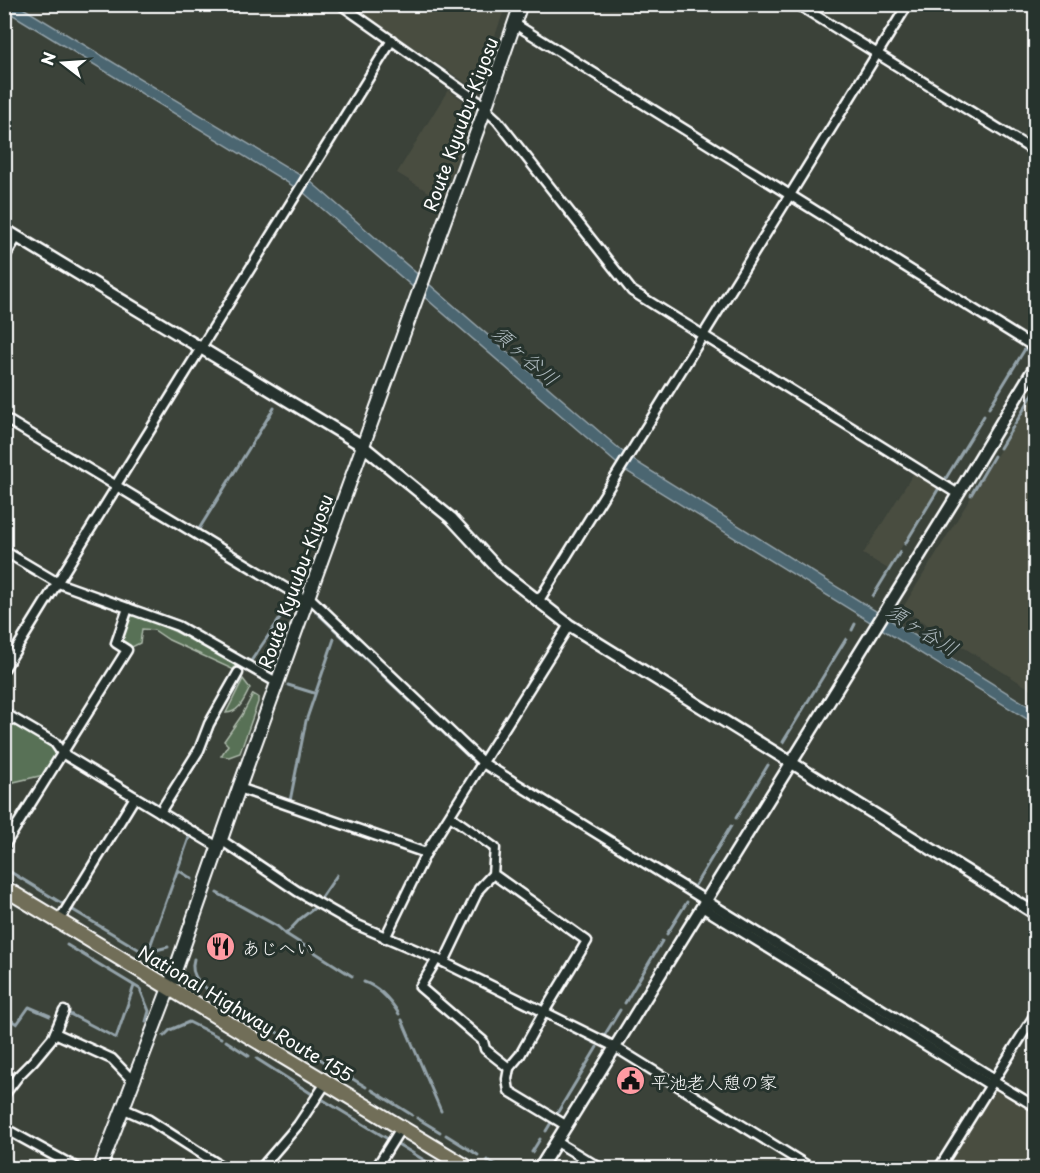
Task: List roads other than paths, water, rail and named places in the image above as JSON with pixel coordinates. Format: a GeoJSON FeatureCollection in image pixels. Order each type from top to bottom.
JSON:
{"type":"FeatureCollection","features":[{"type":"Feature","properties":{"kind":"highway","name":"National Highway Route 155"},"geometry":{"type":"LineString","coordinates":[[4,888],[468,1168]]}},
{"type":"Feature","properties":{"kind":"main road","name":"Route Kyuubu-Kiyosu"},"geometry":{"type":"LineString","coordinates":[[100,1168],[169,988],[239,788],[486,108],[521,4]]}},
{"type":"Feature","properties":{"kind":"street"},"geometry":{"type":"LineString","coordinates":[[340,4],[486,108],[632,291],[958,494]]}},
{"type":"Feature","properties":{"kind":"street"},"geometry":{"type":"LineString","coordinates":[[796,4],[1035,152]]}},
{"type":"Feature","properties":{"kind":"street"},"geometry":{"type":"LineString","coordinates":[[538,602],[908,4]]}},
{"type":"Feature","properties":{"kind":"street"},"geometry":{"type":"LineString","coordinates":[[515,24],[1035,348]]}},
{"type":"Feature","properties":{"kind":"street"},"geometry":{"type":"LineString","coordinates":[[4,669],[392,40]]}},
{"type":"Feature","properties":{"kind":"street"},"geometry":{"type":"LineString","coordinates":[[4,230],[363,446],[451,518],[500,571],[569,625],[1035,914]]}},
{"type":"Feature","properties":{"kind":"street"},"geometry":{"type":"LineString","coordinates":[[4,258],[17,237]]}},
{"type":"Feature","properties":{"kind":"street"},"geometry":{"type":"LineString","coordinates":[[540,1168],[958,494],[1035,365]]}},
{"type":"Feature","properties":{"kind":"street"},"geometry":{"type":"LineString","coordinates":[[4,418],[308,599],[483,763],[704,904],[1035,1107]]}},
{"type":"Feature","properties":{"kind":"street"},"geometry":{"type":"LineString","coordinates":[[4,551],[58,583],[178,626],[278,683]]}},
{"type":"Feature","properties":{"kind":"street"},"geometry":{"type":"LineString","coordinates":[[4,846],[127,650],[116,643],[128,608]]}},
{"type":"Feature","properties":{"kind":"street"},"geometry":{"type":"LineString","coordinates":[[385,938],[426,854],[569,625]]}},
{"type":"Feature","properties":{"kind":"street"},"geometry":{"type":"LineString","coordinates":[[160,812],[199,750],[209,724],[238,673]]}},
{"type":"Feature","properties":{"kind":"street"},"geometry":{"type":"LineString","coordinates":[[4,713],[55,743],[62,753],[135,797],[355,924],[441,961],[615,1047],[811,1168]]}},
{"type":"Feature","properties":{"kind":"street"},"geometry":{"type":"LineString","coordinates":[[239,788],[426,854]]}},
{"type":"Feature","properties":{"kind":"street"},"geometry":{"type":"LineString","coordinates":[[59,921],[135,797]]}},
{"type":"Feature","properties":{"kind":"street"},"geometry":{"type":"LineString","coordinates":[[450,816],[495,848],[493,874],[479,889],[441,961],[420,987],[483,1041],[485,1048],[509,1068]]}},
{"type":"Feature","properties":{"kind":"street"},"geometry":{"type":"LineString","coordinates":[[493,874],[587,941],[520,1055],[509,1068],[507,1079],[509,1091],[567,1126]]}},
{"type":"Feature","properties":{"kind":"street"},"geometry":{"type":"LineString","coordinates":[[4,1095],[55,1034],[64,1011]]}},
{"type":"Feature","properties":{"kind":"street"},"geometry":{"type":"LineString","coordinates":[[939,1168],[1035,1012]]}},
{"type":"Feature","properties":{"kind":"street"},"geometry":{"type":"LineString","coordinates":[[55,1034],[112,1059],[133,1081]]}},
{"type":"Feature","properties":{"kind":"street"},"geometry":{"type":"LineString","coordinates":[[261,1168],[298,1125],[326,1083]]}},
{"type":"Feature","properties":{"kind":"street"},"geometry":{"type":"LineString","coordinates":[[122,1108],[149,1120],[224,1168]]}},
{"type":"Feature","properties":{"kind":"street"},"geometry":{"type":"LineString","coordinates":[[4,1128],[77,1168]]}},
{"type":"Feature","properties":{"kind":"street"},"geometry":{"type":"LineString","coordinates":[[376,1168],[401,1128]]}},
{"type":"Feature","properties":{"kind":"street"},"geometry":{"type":"LineString","coordinates":[[557,1142],[600,1168]]}},
{"type":"Feature","properties":{"kind":"water"},"geometry":{"type":"Polygon","coordinates":[[[4,5],[18,5],[310,181],[630,458],[1035,710],[1035,724],[623,469],[303,192],[5,10],[4,5]]]}},
{"type":"Feature","properties":{"kind":"waterway"},"geometry":{"type":"LineString","coordinates":[[1033,336],[1036,332]]}},
{"type":"Feature","properties":{"kind":"waterway"},"geometry":{"type":"LineString","coordinates":[[989,408],[1025,349]]}},
{"type":"Feature","properties":{"kind":"waterway"},"geometry":{"type":"LineString","coordinates":[[1015,424],[1036,389]]}},
{"type":"Feature","properties":{"kind":"waterway"},"geometry":{"type":"LineString","coordinates":[[199,529],[274,408]]}},
{"type":"Feature","properties":{"kind":"waterway"},"geometry":{"type":"LineString","coordinates":[[946,478],[984,416]]}},
{"type":"Feature","properties":{"kind":"waterway"},"geometry":{"type":"LineString","coordinates":[[1000,448],[1013,427]]}},
{"type":"Feature","properties":{"kind":"waterway"},"geometry":{"type":"LineString","coordinates":[[971,495],[994,456]]}},
{"type":"Feature","properties":{"kind":"waterway"},"geometry":{"type":"LineString","coordinates":[[905,544],[939,488]]}},
{"type":"Feature","properties":{"kind":"waterway"},"geometry":{"type":"LineString","coordinates":[[166,521],[195,539]]}},
{"type":"Feature","properties":{"kind":"waterway"},"geometry":{"type":"LineString","coordinates":[[203,543],[293,598]]}},
{"type":"Feature","properties":{"kind":"waterway"},"geometry":{"type":"LineString","coordinates":[[4,545],[53,575]]}},
{"type":"Feature","properties":{"kind":"waterway"},"geometry":{"type":"LineString","coordinates":[[873,596],[900,552]]}},
{"type":"Feature","properties":{"kind":"waterway"},"geometry":{"type":"LineString","coordinates":[[251,661],[294,598]]}},
{"type":"Feature","properties":{"kind":"waterway"},"geometry":{"type":"LineString","coordinates":[[128,604],[150,611]]}},
{"type":"Feature","properties":{"kind":"waterway"},"geometry":{"type":"LineString","coordinates":[[316,612],[475,763]]}},
{"type":"Feature","properties":{"kind":"waterway"},"geometry":{"type":"LineString","coordinates":[[156,613],[180,622],[231,652]]}},
{"type":"Feature","properties":{"kind":"waterway"},"geometry":{"type":"LineString","coordinates":[[852,630],[855,624]]}},
{"type":"Feature","properties":{"kind":"waterway"},"geometry":{"type":"LineString","coordinates":[[290,801],[306,721],[334,639]]}},
{"type":"Feature","properties":{"kind":"waterway"},"geometry":{"type":"LineString","coordinates":[[783,742],[846,639]]}},
{"type":"Feature","properties":{"kind":"waterway"},"geometry":{"type":"LineString","coordinates":[[167,809],[203,753],[213,727],[241,678]]}},
{"type":"Feature","properties":{"kind":"waterway"},"geometry":{"type":"LineString","coordinates":[[288,685],[314,693]]}},
{"type":"Feature","properties":{"kind":"waterway"},"geometry":{"type":"LineString","coordinates":[[4,707],[62,744]]}},
{"type":"Feature","properties":{"kind":"waterway"},"geometry":{"type":"LineString","coordinates":[[70,753],[103,773]]}},
{"type":"Feature","properties":{"kind":"waterway"},"geometry":{"type":"LineString","coordinates":[[736,818],[768,765]]}},
{"type":"Feature","properties":{"kind":"waterway"},"geometry":{"type":"LineString","coordinates":[[485,769],[690,896]]}},
{"type":"Feature","properties":{"kind":"waterway"},"geometry":{"type":"LineString","coordinates":[[110,776],[133,790]]}},
{"type":"Feature","properties":{"kind":"waterway"},"geometry":{"type":"LineString","coordinates":[[141,795],[157,804]]}},
{"type":"Feature","properties":{"kind":"waterway"},"geometry":{"type":"LineString","coordinates":[[694,887],[731,826]]}},
{"type":"Feature","properties":{"kind":"waterway"},"geometry":{"type":"LineString","coordinates":[[148,952],[190,835]]}},
{"type":"Feature","properties":{"kind":"waterway"},"geometry":{"type":"LineString","coordinates":[[4,868],[63,904]]}},
{"type":"Feature","properties":{"kind":"waterway"},"geometry":{"type":"LineString","coordinates":[[178,870],[192,879]]}},
{"type":"Feature","properties":{"kind":"waterway"},"geometry":{"type":"LineString","coordinates":[[322,897],[337,875]]}},
{"type":"Feature","properties":{"kind":"waterway"},"geometry":{"type":"LineString","coordinates":[[217,893],[277,926],[352,976]]}},
{"type":"Feature","properties":{"kind":"waterway"},"geometry":{"type":"LineString","coordinates":[[667,934],[687,902]]}},
{"type":"Feature","properties":{"kind":"waterway"},"geometry":{"type":"LineString","coordinates":[[286,934],[317,906]]}},
{"type":"Feature","properties":{"kind":"waterway"},"geometry":{"type":"LineString","coordinates":[[73,910],[138,949]]}},
{"type":"Feature","properties":{"kind":"waterway"},"geometry":{"type":"LineString","coordinates":[[625,1003],[662,941]]}},
{"type":"Feature","properties":{"kind":"waterway"},"geometry":{"type":"LineString","coordinates":[[67,945],[140,989],[149,1011],[146,1022]]}},
{"type":"Feature","properties":{"kind":"waterway"},"geometry":{"type":"LineString","coordinates":[[148,952],[168,947]]}},
{"type":"Feature","properties":{"kind":"waterway"},"geometry":{"type":"LineString","coordinates":[[194,959],[194,972],[199,982],[219,997]]}},
{"type":"Feature","properties":{"kind":"waterway"},"geometry":{"type":"LineString","coordinates":[[364,982],[375,987],[384,995],[399,1014]]}},
{"type":"Feature","properties":{"kind":"waterway"},"geometry":{"type":"LineString","coordinates":[[68,1013],[116,1038],[134,986]]}},
{"type":"Feature","properties":{"kind":"waterway"},"geometry":{"type":"LineString","coordinates":[[229,1003],[278,1033]]}},
{"type":"Feature","properties":{"kind":"waterway"},"geometry":{"type":"LineString","coordinates":[[4,1016],[17,1024],[29,1007],[50,1016]]}},
{"type":"Feature","properties":{"kind":"waterway"},"geometry":{"type":"LineString","coordinates":[[604,1036],[620,1010]]}},
{"type":"Feature","properties":{"kind":"waterway"},"geometry":{"type":"LineString","coordinates":[[546,1018],[595,1043]]}},
{"type":"Feature","properties":{"kind":"waterway"},"geometry":{"type":"LineString","coordinates":[[402,1020],[441,1111]]}},
{"type":"Feature","properties":{"kind":"waterway"},"geometry":{"type":"LineString","coordinates":[[164,1036],[170,1030],[189,1022],[221,1038]]}},
{"type":"Feature","properties":{"kind":"waterway"},"geometry":{"type":"LineString","coordinates":[[287,1039],[366,1087]]}},
{"type":"Feature","properties":{"kind":"waterway"},"geometry":{"type":"LineString","coordinates":[[226,1041],[249,1056]]}},
{"type":"Feature","properties":{"kind":"waterway"},"geometry":{"type":"LineString","coordinates":[[556,1115],[597,1047]]}},
{"type":"Feature","properties":{"kind":"waterway"},"geometry":{"type":"LineString","coordinates":[[257,1059],[312,1094]]}},
{"type":"Feature","properties":{"kind":"waterway"},"geometry":{"type":"LineString","coordinates":[[372,1090],[412,1115]]}},
{"type":"Feature","properties":{"kind":"waterway"},"geometry":{"type":"LineString","coordinates":[[320,1098],[388,1139]]}},
{"type":"Feature","properties":{"kind":"waterway"},"geometry":{"type":"LineString","coordinates":[[417,1118],[440,1132]]}},
{"type":"Feature","properties":{"kind":"waterway"},"geometry":{"type":"LineString","coordinates":[[546,1131],[552,1121]]}},
{"type":"Feature","properties":{"kind":"waterway"},"geometry":{"type":"LineString","coordinates":[[446,1135],[478,1155]]}},
{"type":"Feature","properties":{"kind":"waterway"},"geometry":{"type":"LineString","coordinates":[[532,1152],[540,1139]]}},
{"type":"Feature","properties":{"kind":"waterway"},"geometry":{"type":"LineString","coordinates":[[396,1143],[437,1168]]}},
{"type":"Feature","properties":{"kind":"waterway"},"geometry":{"type":"LineString","coordinates":[[487,1160],[502,1168]]}},
{"type":"Feature","properties":{"kind":"place","name":"あじへい"},"geometry":{"type":"Point","coordinates":[221,947]}},
{"type":"Feature","properties":{"kind":"place","name":"平池老人憩の家"},"geometry":{"type":"Point","coordinates":[630,1081]}},
{"type":"Feature","properties":{"kind":"water label","name":"須ヶ谷川"},"geometry":{"type":"Point","coordinates":[526,355]}},
{"type":"Feature","properties":{"kind":"water label","name":"須ヶ谷川"},"geometry":{"type":"Point","coordinates":[923,629]}}]}
